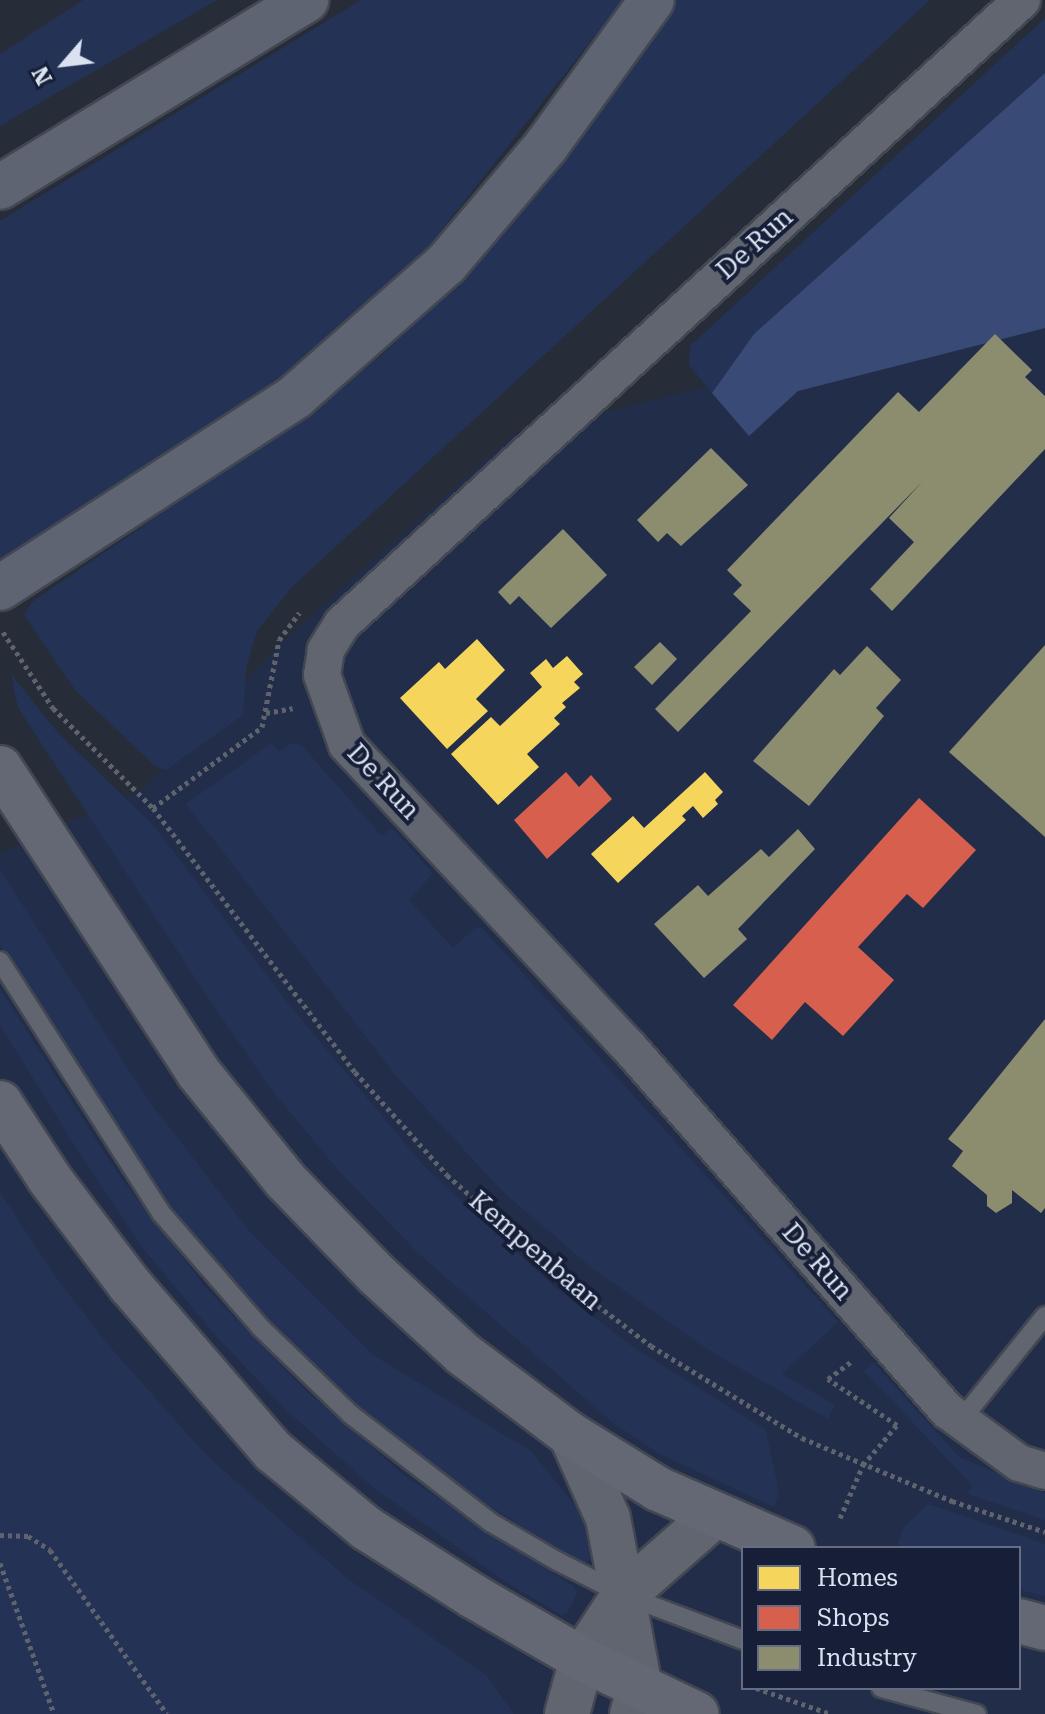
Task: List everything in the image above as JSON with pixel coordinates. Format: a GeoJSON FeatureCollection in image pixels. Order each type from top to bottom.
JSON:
{"type":"FeatureCollection","features":[{"type":"Feature","properties":{"kind":"highway"},"geometry":{"type":"LineString","coordinates":[[0,187],[306,0]]}},
{"type":"Feature","properties":{"kind":"highway"},"geometry":{"type":"LineString","coordinates":[[2,596],[295,397],[446,264],[546,146],[652,0]]}},
{"type":"Feature","properties":{"kind":"main road"},"geometry":{"type":"LineString","coordinates":[[0,768],[198,1072],[285,1180],[463,1354],[571,1435],[658,1489],[778,1543]]}},
{"type":"Feature","properties":{"kind":"main road"},"geometry":{"type":"LineString","coordinates":[[0,1103],[49,1178],[130,1285],[273,1451],[366,1528],[582,1659],[636,1701],[697,1714]]}},
{"type":"Feature","properties":{"kind":"main road"},"geometry":{"type":"LineString","coordinates":[[1021,1622],[1045,1628]]}},
{"type":"Feature","properties":{"kind":"street","name":"De Run"},"geometry":{"type":"LineString","coordinates":[[1022,0],[342,624],[326,650],[322,675],[335,722],[347,745],[517,924],[961,1420],[1019,1463],[1045,1471]]}},
{"type":"Feature","properties":{"kind":"street"},"geometry":{"type":"LineString","coordinates":[[571,1435],[608,1518],[624,1595],[636,1701]]}},
{"type":"Feature","properties":{"kind":"street"},"geometry":{"type":"LineString","coordinates":[[567,1714],[582,1659],[624,1595],[714,1516]]}},
{"type":"Feature","properties":{"kind":"lane"},"geometry":{"type":"LineString","coordinates":[[0,961],[161,1213],[260,1327],[408,1463],[490,1522],[624,1595],[737,1638]]}},
{"type":"Feature","properties":{"kind":"lane"},"geometry":{"type":"LineString","coordinates":[[961,1420],[1045,1316]]}},
{"type":"Feature","properties":{"kind":"lane"},"geometry":{"type":"LineString","coordinates":[[888,1690],[977,1714]]}},
{"type":"Feature","properties":{"kind":"path","name":"Kempenbaan"},"geometry":{"type":"LineString","coordinates":[[0,628],[68,726],[153,808],[355,1072],[447,1175],[572,1286],[651,1346],[802,1438],[863,1465],[1045,1532]]}},
{"type":"Feature","properties":{"kind":"path"},"geometry":{"type":"LineString","coordinates":[[828,1379],[897,1425],[863,1465],[840,1518]]}},
{"type":"Feature","properties":{"kind":"path"},"geometry":{"type":"LineString","coordinates":[[0,1535],[28,1536],[50,1550],[167,1714]]}},
{"type":"Feature","properties":{"kind":"path"},"geometry":{"type":"LineString","coordinates":[[0,1563],[54,1714]]}},
{"type":"Feature","properties":{"kind":"path"},"geometry":{"type":"LineString","coordinates":[[762,1690],[831,1714]]}},
{"type":"Feature","properties":{"kind":"shaded area"},"geometry":{"type":"Polygon","coordinates":[[[83,0],[217,0],[0,126],[0,54],[83,0]]]}},
{"type":"Feature","properties":{"kind":"shaded area"},"geometry":{"type":"Polygon","coordinates":[[[361,0],[623,0],[430,245],[280,378],[0,559],[0,221],[361,0]]]}},
{"type":"Feature","properties":{"kind":"shaded area"},"geometry":{"type":"Polygon","coordinates":[[[676,0],[930,0],[292,587],[257,631],[246,668],[243,715],[166,770],[155,766],[76,691],[24,615],[32,602],[307,414],[383,354],[458,282],[533,195],[676,0]]]}},
{"type":"Feature","properties":{"kind":"shaded area"},"geometry":{"type":"Polygon","coordinates":[[[1045,18],[1045,73],[754,334],[712,393],[689,365],[690,346],[1045,18]]]}},
{"type":"Feature","properties":{"kind":"shaded area"},"geometry":{"type":"Polygon","coordinates":[[[1045,73],[1045,328],[798,391],[749,436],[712,393],[754,334],[1045,73]]]}},
{"type":"Feature","properties":{"kind":"shaded area"},"geometry":{"type":"Polygon","coordinates":[[[1045,302],[1045,1714],[0,1714],[0,853],[143,789],[281,643],[513,435],[1045,302]]]}},
{"type":"Feature","properties":{"kind":"shaded area"},"geometry":{"type":"Polygon","coordinates":[[[11,674],[58,733],[154,826],[291,1007],[423,1165],[552,1285],[633,1347],[766,1430],[779,1494],[774,1507],[660,1454],[612,1422],[417,1252],[340,1172],[274,1093],[215,1008],[18,708],[11,674]]]}},
{"type":"Feature","properties":{"kind":"shaded area"},"geometry":{"type":"Polygon","coordinates":[[[272,743],[279,752],[292,743],[301,745],[382,836],[392,828],[433,873],[409,900],[453,948],[475,928],[482,928],[838,1322],[782,1374],[835,1405],[828,1419],[707,1349],[592,1268],[502,1191],[397,1077],[186,804],[272,743]]]}},
{"type":"Feature","properties":{"kind":"shaded area"},"geometry":{"type":"Polygon","coordinates":[[[0,870],[146,1097],[250,1232],[373,1355],[532,1452],[579,1511],[595,1546],[592,1559],[584,1563],[571,1558],[451,1481],[338,1390],[252,1304],[160,1193],[0,945],[0,870]]]}},
{"type":"Feature","properties":{"kind":"shaded area"},"geometry":{"type":"Polygon","coordinates":[[[0,989],[118,1174],[207,1289],[303,1388],[405,1476],[574,1587],[577,1594],[567,1613],[561,1615],[506,1582],[374,1488],[284,1408],[217,1337],[142,1247],[80,1154],[0,1025],[0,989]]]}},
{"type":"Feature","properties":{"kind":"shaded area"},"geometry":{"type":"Polygon","coordinates":[[[0,1192],[55,1276],[109,1346],[208,1457],[348,1579],[486,1675],[514,1714],[0,1714],[0,1192]]]}},
{"type":"Feature","properties":{"kind":"shaded area"},"geometry":{"type":"Polygon","coordinates":[[[873,1362],[959,1457],[1045,1493],[1045,1520],[968,1494],[972,1485],[864,1371],[873,1362]]]}},
{"type":"Feature","properties":{"kind":"shaded area"},"geometry":{"type":"Polygon","coordinates":[[[928,1504],[1045,1544],[1045,1596],[1021,1590],[1021,1546],[898,1546],[903,1528],[928,1504]]]}},
{"type":"Feature","properties":{"kind":"building: Homes"},"geometry":{"type":"Polygon","coordinates":[[[477,639],[505,670],[476,699],[488,711],[447,749],[400,698],[439,662],[445,669],[477,639]]]}},
{"type":"Feature","properties":{"kind":"building: Homes"},"geometry":{"type":"Polygon","coordinates":[[[567,656],[583,674],[574,682],[580,688],[562,703],[566,707],[554,718],[560,724],[527,754],[539,767],[498,805],[451,754],[491,717],[500,726],[542,687],[530,673],[546,659],[553,668],[567,656]]]}},
{"type":"Feature","properties":{"kind":"building: Homes"},"geometry":{"type":"Polygon","coordinates":[[[705,772],[723,792],[715,800],[718,804],[703,818],[693,806],[682,816],[686,820],[618,883],[591,854],[633,816],[644,828],[705,772]]]}},
{"type":"Feature","properties":{"kind":"building: Shops"},"geometry":{"type":"Polygon","coordinates":[[[566,772],[579,787],[591,775],[612,799],[547,859],[514,820],[566,772]]]}},
{"type":"Feature","properties":{"kind":"building: Shops"},"geometry":{"type":"Polygon","coordinates":[[[919,798],[976,850],[923,908],[907,894],[858,947],[894,980],[843,1036],[805,1002],[772,1040],[733,1005],[919,798]]]}},
{"type":"Feature","properties":{"kind":"building: Industry"},"geometry":{"type":"Polygon","coordinates":[[[995,334],[1032,370],[1025,377],[1045,396],[1045,449],[892,611],[870,589],[914,542],[889,518],[923,481],[678,732],[655,709],[751,611],[733,594],[742,585],[727,570],[898,392],[919,412],[995,334]]]}},
{"type":"Feature","properties":{"kind":"building: Industry"},"geometry":{"type":"Polygon","coordinates":[[[711,448],[748,485],[681,546],[667,533],[658,542],[637,520],[711,448]]]}},
{"type":"Feature","properties":{"kind":"building: Industry"},"geometry":{"type":"Polygon","coordinates":[[[563,529],[607,575],[551,628],[519,596],[510,605],[498,592],[563,529]]]}},
{"type":"Feature","properties":{"kind":"building: Industry"},"geometry":{"type":"Polygon","coordinates":[[[660,642],[677,659],[652,685],[634,667],[660,642]]]}},
{"type":"Feature","properties":{"kind":"building: Industry"},"geometry":{"type":"Polygon","coordinates":[[[1045,645],[1045,837],[949,752],[1045,645]]]}},
{"type":"Feature","properties":{"kind":"building: Industry"},"geometry":{"type":"Polygon","coordinates":[[[867,646],[901,680],[876,708],[884,716],[809,806],[753,761],[834,669],[840,675],[867,646]]]}},
{"type":"Feature","properties":{"kind":"building: Industry"},"geometry":{"type":"Polygon","coordinates":[[[798,829],[815,849],[738,929],[747,939],[704,978],[654,924],[698,885],[708,896],[761,849],[769,857],[798,829]]]}},
{"type":"Feature","properties":{"kind":"building: Industry"},"geometry":{"type":"Polygon","coordinates":[[[1045,1019],[1045,1208],[1041,1213],[1012,1190],[1012,1203],[996,1213],[987,1206],[987,1195],[952,1166],[963,1151],[948,1139],[1045,1019]]]}}]}
